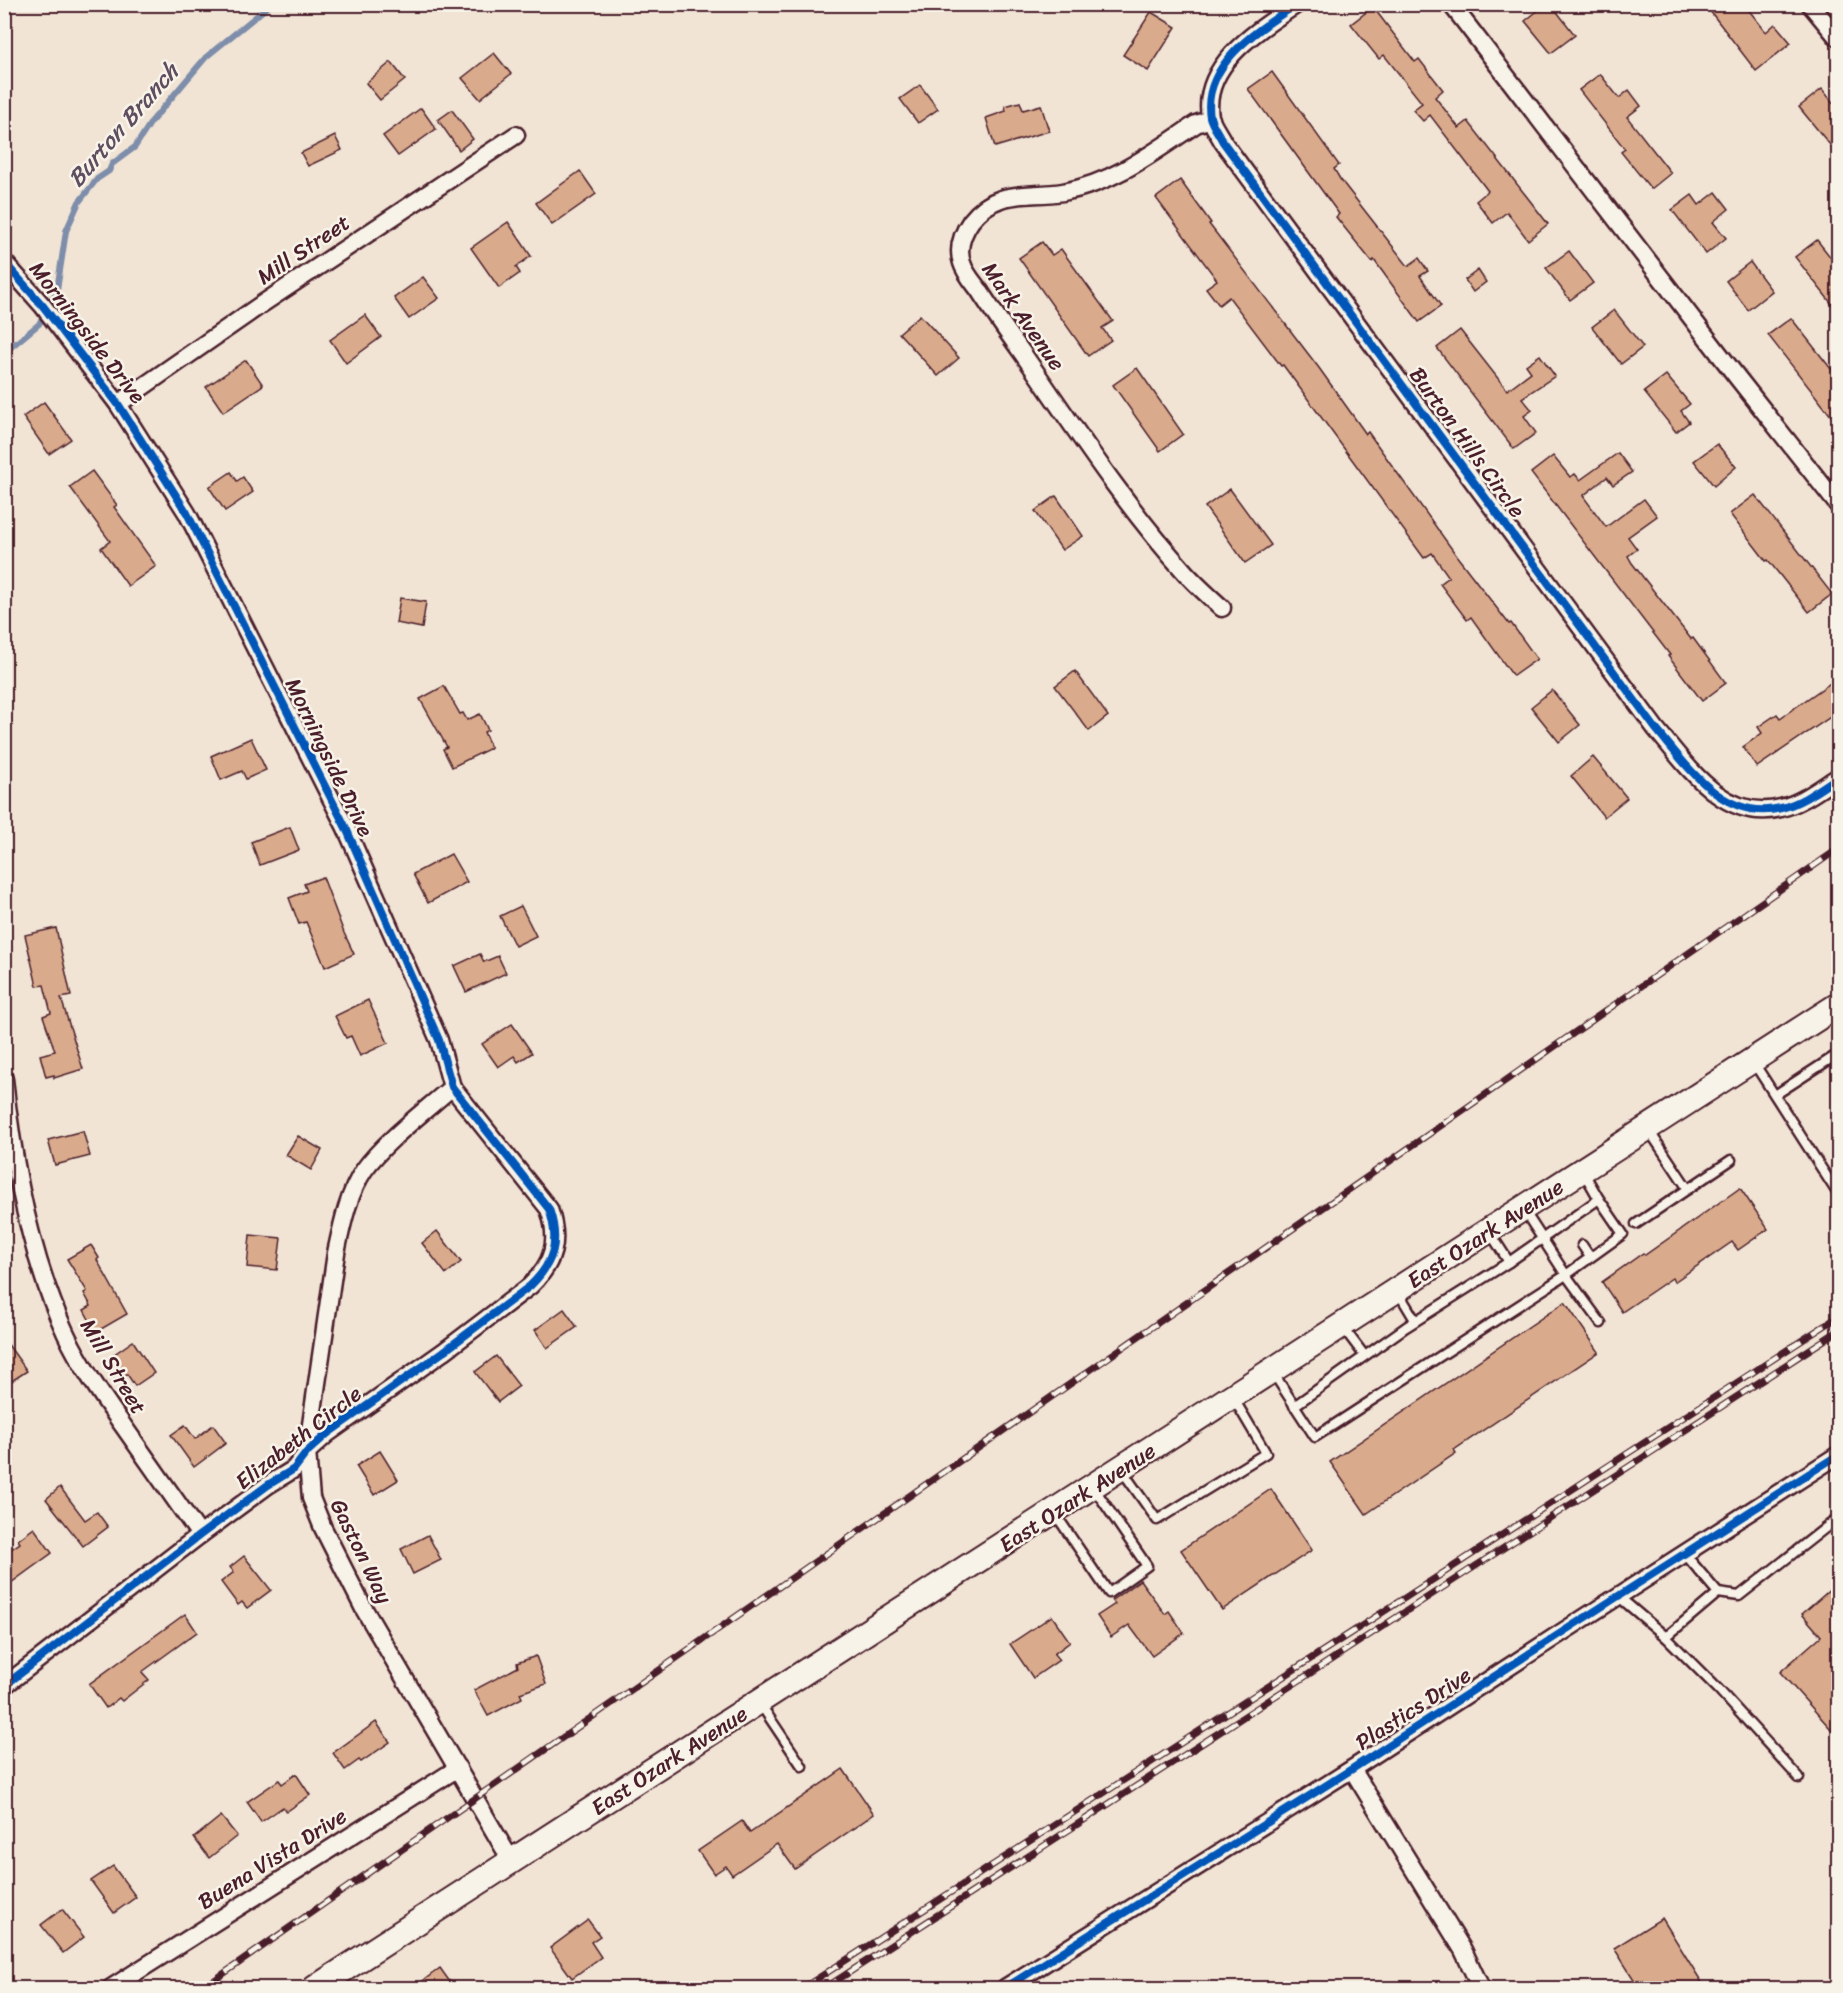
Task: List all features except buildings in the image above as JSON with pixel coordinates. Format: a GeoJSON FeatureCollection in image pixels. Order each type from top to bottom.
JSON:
{"type":"FeatureCollection","features":[{"type":"Feature","properties":{"kind":"main road","name":"East Ozark Avenue"},"geometry":{"type":"LineString","coordinates":[[315,1989],[1839,1005]]}},
{"type":"Feature","properties":{"kind":"street"},"geometry":{"type":"LineString","coordinates":[[1211,119],[1209,103],[1221,68],[1241,45],[1297,4]]}},
{"type":"Feature","properties":{"kind":"street"},"geometry":{"type":"LineString","coordinates":[[1450,4],[1737,377],[1839,504]]}},
{"type":"Feature","properties":{"kind":"street"},"geometry":{"type":"LineString","coordinates":[[1809,4],[1839,38]]}},
{"type":"Feature","properties":{"kind":"street","name":"Mark Avenue"},"geometry":{"type":"LineString","coordinates":[[1211,119],[1196,124],[1111,178],[1086,187],[1060,192],[1018,194],[1000,199],[972,220],[960,241],[960,255],[965,270],[987,303],[1103,468],[1183,571],[1222,608]]}},
{"type":"Feature","properties":{"kind":"street","name":"Burton Hills Circle"},"geometry":{"type":"LineString","coordinates":[[1211,119],[1230,151],[1656,729],[1687,766],[1725,801],[1742,808],[1762,810],[1782,808],[1800,801],[1839,777]]}},
{"type":"Feature","properties":{"kind":"street","name":"Mill Street"},"geometry":{"type":"LineString","coordinates":[[117,404],[259,306],[516,135]]}},
{"type":"Feature","properties":{"kind":"street","name":"Morningside Drive"},"geometry":{"type":"LineString","coordinates":[[4,262],[43,306],[117,404],[188,513],[350,838],[439,1040],[452,1088],[549,1209],[555,1242],[551,1259],[542,1275],[530,1286]]}},
{"type":"Feature","properties":{"kind":"street","name":"Mill Street"},"geometry":{"type":"LineString","coordinates":[[4,1079],[7,1127],[33,1241],[47,1287],[66,1334],[88,1374],[200,1535]]}},
{"type":"Feature","properties":{"kind":"street","name":"Gaston Way"},"geometry":{"type":"LineString","coordinates":[[452,1088],[376,1155],[363,1171],[353,1191],[342,1224],[336,1253],[307,1452],[311,1498],[323,1528],[364,1609],[512,1862]]}},
{"type":"Feature","properties":{"kind":"street","name":"Elizabeth Circle"},"geometry":{"type":"LineString","coordinates":[[4,1686],[200,1535],[268,1485],[294,1469],[307,1452],[327,1434],[443,1352],[530,1286]]}},
{"type":"Feature","properties":{"kind":"street","name":"Plastics Drive"},"geometry":{"type":"LineString","coordinates":[[1005,1989],[1352,1769],[1839,1455]]}},
{"type":"Feature","properties":{"kind":"street","name":"Buena Vista Drive"},"geometry":{"type":"LineString","coordinates":[[111,1989],[458,1768]]}},
{"type":"Feature","properties":{"kind":"street"},"geometry":{"type":"LineString","coordinates":[[1352,1769],[1463,1950],[1481,1989]]}},
{"type":"Feature","properties":{"kind":"lane"},"geometry":{"type":"LineString","coordinates":[[1775,1095],[1839,1053]]}},
{"type":"Feature","properties":{"kind":"lane"},"geometry":{"type":"LineString","coordinates":[[1753,1060],[1839,1194]]}},
{"type":"Feature","properties":{"kind":"lane"},"geometry":{"type":"LineString","coordinates":[[1647,1128],[1688,1189]]}},
{"type":"Feature","properties":{"kind":"lane"},"geometry":{"type":"LineString","coordinates":[[1636,1224],[1731,1160]]}},
{"type":"Feature","properties":{"kind":"lane"},"geometry":{"type":"LineString","coordinates":[[1271,1371],[1315,1437],[1566,1275],[1623,1234],[1582,1170]]}},
{"type":"Feature","properties":{"kind":"lane"},"geometry":{"type":"LineString","coordinates":[[1294,1406],[1415,1320],[1568,1224],[1599,1199]]}},
{"type":"Feature","properties":{"kind":"lane"},"geometry":{"type":"LineString","coordinates":[[1522,1209],[1601,1323]]}},
{"type":"Feature","properties":{"kind":"lane"},"geometry":{"type":"LineString","coordinates":[[1489,1230],[1509,1262]]}},
{"type":"Feature","properties":{"kind":"lane"},"geometry":{"type":"LineString","coordinates":[[1582,1245],[1590,1257]]}},
{"type":"Feature","properties":{"kind":"lane"},"geometry":{"type":"LineString","coordinates":[[1397,1290],[1415,1320]]}},
{"type":"Feature","properties":{"kind":"lane"},"geometry":{"type":"LineString","coordinates":[[1341,1326],[1364,1355]]}},
{"type":"Feature","properties":{"kind":"lane"},"geometry":{"type":"LineString","coordinates":[[1120,1468],[1157,1520],[1266,1453],[1233,1396]]}},
{"type":"Feature","properties":{"kind":"lane"},"geometry":{"type":"LineString","coordinates":[[1054,1512],[1109,1593],[1147,1566],[1093,1486]]}},
{"type":"Feature","properties":{"kind":"lane"},"geometry":{"type":"LineString","coordinates":[[1684,1554],[1718,1593],[1739,1596],[1839,1518]]}},
{"type":"Feature","properties":{"kind":"lane"},"geometry":{"type":"LineString","coordinates":[[1666,1637],[1718,1593]]}},
{"type":"Feature","properties":{"kind":"lane"},"geometry":{"type":"LineString","coordinates":[[1618,1596],[1666,1637],[1719,1690],[1799,1778]]}},
{"type":"Feature","properties":{"kind":"lane"},"geometry":{"type":"LineString","coordinates":[[759,1702],[802,1766]]}},
{"type":"Feature","properties":{"kind":"waterway","name":"Burton Branch"},"geometry":{"type":"LineString","coordinates":[[4,353],[39,324],[57,290],[66,231],[79,202],[97,179],[109,171],[112,164],[135,147],[151,122],[206,57],[271,4]]}},
{"type":"Feature","properties":{"kind":"railway"},"geometry":{"type":"LineString","coordinates":[[203,1988],[1838,849]]}},
{"type":"Feature","properties":{"kind":"railway"},"geometry":{"type":"LineString","coordinates":[[803,1988],[1838,1317]]}},
{"type":"Feature","properties":{"kind":"railway"},"geometry":{"type":"LineString","coordinates":[[825,1988],[1838,1331]]}},
{"type":"Feature","properties":{"kind":"cycle path"},"geometry":{"type":"LineString","coordinates":[[1297,4],[1236,50],[1215,80],[1210,98],[1210,117],[1223,142],[1656,729],[1695,774],[1725,799],[1742,807],[1761,810],[1781,808],[1796,803],[1838,777]]}},
{"type":"Feature","properties":{"kind":"cycle path"},"geometry":{"type":"LineString","coordinates":[[4,262],[43,306],[118,404],[187,513],[346,828],[439,1040],[452,1087],[549,1209],[554,1231],[553,1251],[545,1269],[530,1286],[443,1352],[327,1434],[307,1452],[294,1469],[268,1485],[200,1535],[4,1686]]}},
{"type":"Feature","properties":{"kind":"cycle path"},"geometry":{"type":"LineString","coordinates":[[1005,1988],[1352,1769],[1838,1455]]}}]}
